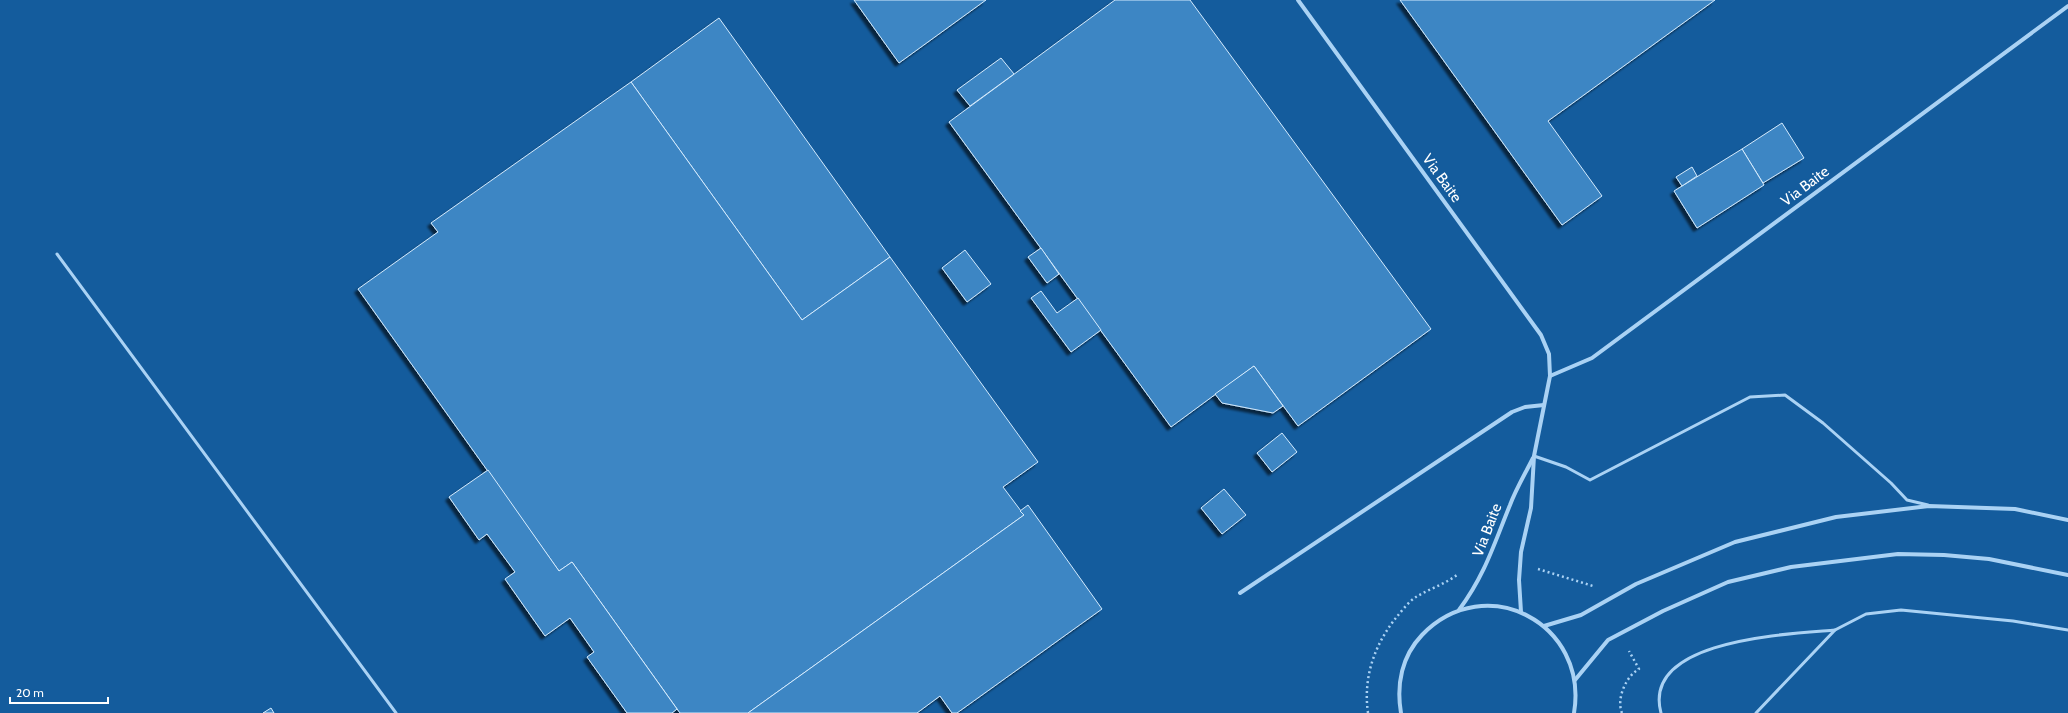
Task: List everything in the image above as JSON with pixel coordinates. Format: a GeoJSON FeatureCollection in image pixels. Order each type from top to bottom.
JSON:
{"type":"FeatureCollection","features":[{"type":"Feature","properties":{"kind":"street","name":"Via Baite"},"geometry":{"type":"LineString","coordinates":[[1298,0],[1540,335],[1549,354],[1550,376],[1534,456],[1531,508],[1521,552],[1520,586],[1522,612]]}},
{"type":"Feature","properties":{"kind":"street","name":"Via Baite"},"geometry":{"type":"LineString","coordinates":[[1550,376],[1592,358],[2068,6]]}},
{"type":"Feature","properties":{"kind":"street"},"geometry":{"type":"LineString","coordinates":[[1240,593],[1512,412],[1525,407],[1544,405]]}},
{"type":"Feature","properties":{"kind":"street","name":"Via Baite"},"geometry":{"type":"LineString","coordinates":[[1459,610],[1481,577],[1510,504],[1534,456]]}},
{"type":"Feature","properties":{"kind":"street"},"geometry":{"type":"LineString","coordinates":[[1544,626],[1581,615],[1636,584],[1735,542],[1836,517],[1929,506],[2015,509],[2068,520]]}},
{"type":"Feature","properties":{"kind":"street"},"geometry":{"type":"LineString","coordinates":[[1575,680],[1608,640],[1663,611],[1728,582],[1791,567],[1898,554],[1944,555],[1989,559],[2068,575]]}},
{"type":"Feature","properties":{"kind":"street"},"geometry":{"type":"LineString","coordinates":[[1401,713],[1398,696],[1402,668],[1414,643],[1434,623],[1459,610],[1480,606],[1501,606],[1522,612],[1544,626],[1559,641],[1569,659],[1575,680],[1576,701],[1574,713]]}},
{"type":"Feature","properties":{"kind":"lane"},"geometry":{"type":"LineString","coordinates":[[58,254],[396,713]]}},
{"type":"Feature","properties":{"kind":"lane"},"geometry":{"type":"LineString","coordinates":[[1534,456],[1566,467],[1590,480],[1750,397],[1785,395],[1823,423],[1891,483],[1907,500],[1929,506]]}},
{"type":"Feature","properties":{"kind":"lane"},"geometry":{"type":"LineString","coordinates":[[1756,713],[1835,630],[1866,614],[1901,610],[2013,621],[2068,630]]}},
{"type":"Feature","properties":{"kind":"lane"},"geometry":{"type":"LineString","coordinates":[[1661,713],[1658,702],[1663,680],[1677,665],[1708,651],[1754,637],[1835,630]]}},
{"type":"Feature","properties":{"kind":"building"},"geometry":{"type":"Polygon","coordinates":[[[854,0],[986,0],[899,63],[854,0]]]}},
{"type":"Feature","properties":{"kind":"building"},"geometry":{"type":"Polygon","coordinates":[[[1115,0],[1190,0],[1431,329],[1298,426],[1254,366],[1171,427],[949,122],[1115,0]]]}},
{"type":"Feature","properties":{"kind":"building"},"geometry":{"type":"Polygon","coordinates":[[[1400,0],[1715,0],[1548,121],[1602,196],[1562,225],[1400,0]]]}},
{"type":"Feature","properties":{"kind":"building"},"geometry":{"type":"Polygon","coordinates":[[[719,18],[890,257],[802,320],[631,82],[719,18]]]}},
{"type":"Feature","properties":{"kind":"building"},"geometry":{"type":"Polygon","coordinates":[[[1001,58],[1014,74],[970,106],[957,90],[1001,58]]]}},
{"type":"Feature","properties":{"kind":"building"},"geometry":{"type":"Polygon","coordinates":[[[631,82],[802,320],[890,257],[1038,462],[1003,487],[1024,515],[748,713],[680,713],[572,562],[559,571],[358,289],[438,232],[431,223],[631,82]]]}},
{"type":"Feature","properties":{"kind":"building"},"geometry":{"type":"Polygon","coordinates":[[[1782,123],[1804,158],[1763,183],[1742,149],[1782,123]]]}},
{"type":"Feature","properties":{"kind":"building"},"geometry":{"type":"Polygon","coordinates":[[[1742,149],[1764,185],[1697,228],[1674,191],[1742,149]]]}},
{"type":"Feature","properties":{"kind":"building"},"geometry":{"type":"Polygon","coordinates":[[[1692,167],[1697,176],[1682,186],[1676,177],[1692,167]]]}},
{"type":"Feature","properties":{"kind":"building"},"geometry":{"type":"Polygon","coordinates":[[[1041,248],[1059,274],[1047,283],[1028,257],[1041,248]]]}},
{"type":"Feature","properties":{"kind":"building"},"geometry":{"type":"Polygon","coordinates":[[[965,250],[991,284],[967,302],[942,268],[965,250]]]}},
{"type":"Feature","properties":{"kind":"building"},"geometry":{"type":"Polygon","coordinates":[[[1041,291],[1057,313],[1078,298],[1101,330],[1071,352],[1031,298],[1041,291]]]}},
{"type":"Feature","properties":{"kind":"building"},"geometry":{"type":"Polygon","coordinates":[[[1254,366],[1283,406],[1273,413],[1222,403],[1215,394],[1254,366]]]}},
{"type":"Feature","properties":{"kind":"building"},"geometry":{"type":"Polygon","coordinates":[[[1282,433],[1297,452],[1272,472],[1257,453],[1282,433]]]}},
{"type":"Feature","properties":{"kind":"building"},"geometry":{"type":"Polygon","coordinates":[[[488,470],[559,571],[572,562],[677,709],[672,713],[627,713],[587,657],[594,652],[570,618],[545,636],[505,579],[515,572],[487,534],[479,540],[449,497],[488,470]]]}},
{"type":"Feature","properties":{"kind":"building"},"geometry":{"type":"Polygon","coordinates":[[[1224,489],[1246,515],[1222,534],[1201,508],[1224,489]]]}},
{"type":"Feature","properties":{"kind":"building"},"geometry":{"type":"Polygon","coordinates":[[[1028,505],[1102,609],[957,713],[952,713],[940,696],[917,713],[748,713],[1024,515],[1020,511],[1028,505]]]}},
{"type":"Feature","properties":{"kind":"building"},"geometry":{"type":"Polygon","coordinates":[[[271,708],[274,713],[263,713],[271,708]]]}}]}
